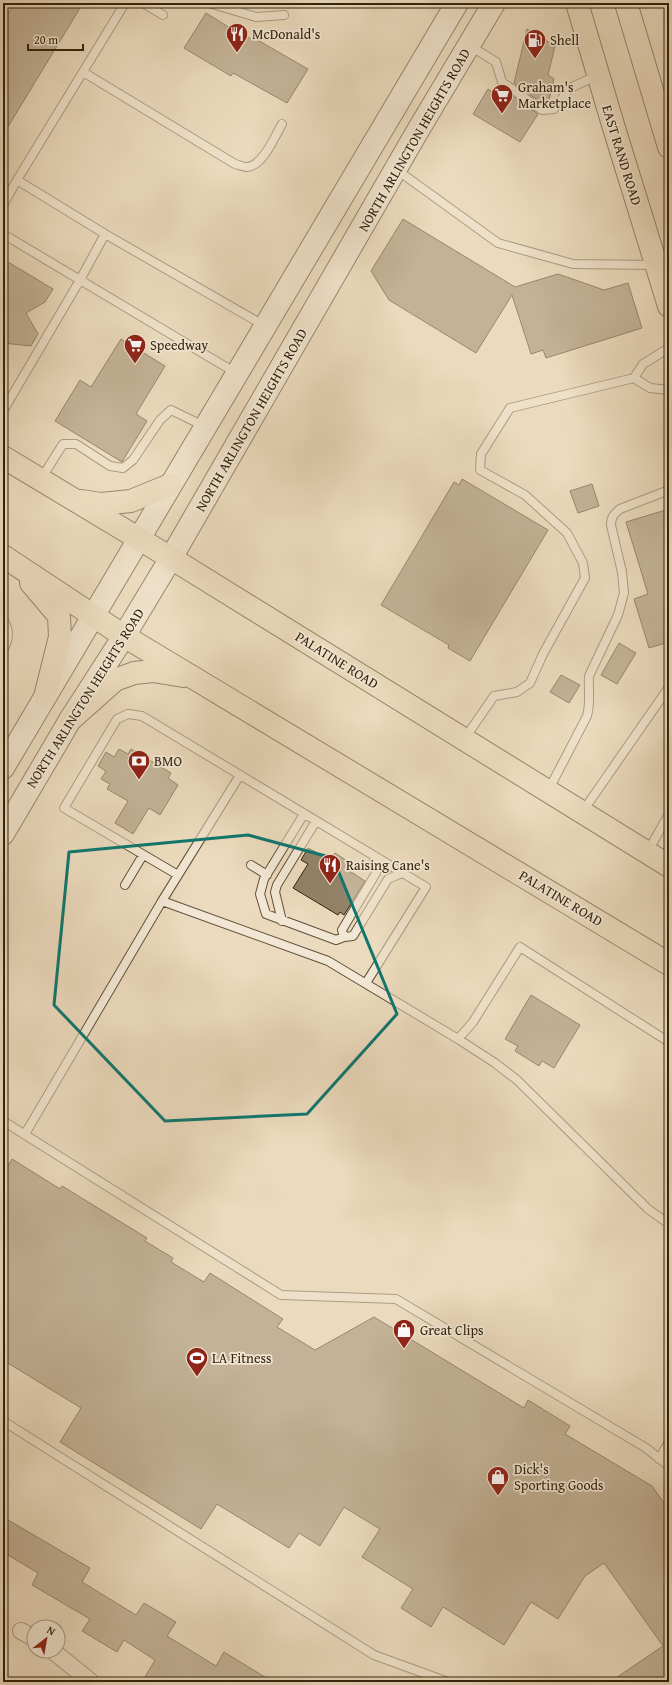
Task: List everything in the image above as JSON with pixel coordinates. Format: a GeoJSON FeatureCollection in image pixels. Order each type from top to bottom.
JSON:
{"type":"FeatureCollection","features":[{"type":"Feature","properties":{"kind":"main road"},"geometry":{"type":"LineString","coordinates":[[3,768],[457,3]]}},
{"type":"Feature","properties":{"kind":"main road","name":"NORTH ARLINGTON HEIGHTS ROAD"},"geometry":{"type":"LineString","coordinates":[[3,834],[70,720],[124,636],[171,558],[396,169],[494,3]]}},
{"type":"Feature","properties":{"kind":"main road","name":"EAST RAND ROAD"},"geometry":{"type":"LineString","coordinates":[[577,3],[598,75],[663,263],[669,306]]}},
{"type":"Feature","properties":{"kind":"main road"},"geometry":{"type":"LineString","coordinates":[[626,3],[669,147]]}},
{"type":"Feature","properties":{"kind":"main road","name":"PALATINE ROAD"},"geometry":{"type":"LineString","coordinates":[[3,457],[171,558],[669,866]]}},
{"type":"Feature","properties":{"kind":"main road"},"geometry":{"type":"LineString","coordinates":[[76,501],[101,504],[131,501],[170,485]]}},
{"type":"Feature","properties":{"kind":"main road"},"geometry":{"type":"LineString","coordinates":[[10,560],[59,616],[60,636],[45,697]]}},
{"type":"Feature","properties":{"kind":"main road","name":"PALATINE ROAD"},"geometry":{"type":"LineString","coordinates":[[10,560],[124,636],[669,964]]}},
{"type":"Feature","properties":{"kind":"main road"},"geometry":{"type":"LineString","coordinates":[[70,720],[115,680],[134,673],[153,671],[196,678]]}},
{"type":"Feature","properties":{"kind":"street"},"geometry":{"type":"LineString","coordinates":[[63,1659],[91,1682]]}},
{"type":"Feature","properties":{"kind":"lane"},"geometry":{"type":"LineString","coordinates":[[3,205],[124,3]]}},
{"type":"Feature","properties":{"kind":"lane"},"geometry":{"type":"LineString","coordinates":[[144,3],[164,15]]}},
{"type":"Feature","properties":{"kind":"lane"},"geometry":{"type":"LineString","coordinates":[[209,3],[256,17],[284,15]]}},
{"type":"Feature","properties":{"kind":"lane"},"geometry":{"type":"LineString","coordinates":[[469,45],[496,62],[502,82],[542,110],[554,109],[570,88],[598,75]]}},
{"type":"Feature","properties":{"kind":"lane"},"geometry":{"type":"LineString","coordinates":[[84,72],[235,164],[248,167],[256,164],[262,158],[282,124]]}},
{"type":"Feature","properties":{"kind":"lane"},"geometry":{"type":"LineString","coordinates":[[396,169],[498,244],[573,264],[663,263]]}},
{"type":"Feature","properties":{"kind":"lane"},"geometry":{"type":"LineString","coordinates":[[17,180],[105,234],[265,326]]}},
{"type":"Feature","properties":{"kind":"lane"},"geometry":{"type":"LineString","coordinates":[[3,234],[237,374]]}},
{"type":"Feature","properties":{"kind":"lane"},"geometry":{"type":"LineString","coordinates":[[3,411],[80,280],[105,234]]}},
{"type":"Feature","properties":{"kind":"lane"},"geometry":{"type":"LineString","coordinates":[[464,739],[494,696],[517,692],[530,683],[543,654],[585,578],[583,563],[567,533],[525,495],[480,470],[481,454],[510,408],[634,378],[644,364],[669,348]]}},
{"type":"Feature","properties":{"kind":"lane"},"geometry":{"type":"LineString","coordinates":[[634,378],[650,388],[669,390]]}},
{"type":"Feature","properties":{"kind":"lane"},"geometry":{"type":"LineString","coordinates":[[40,479],[63,444],[76,444],[110,466],[123,468],[133,460],[160,420],[171,410],[205,427]]}},
{"type":"Feature","properties":{"kind":"lane"},"geometry":{"type":"LineString","coordinates":[[548,791],[587,716],[590,705],[588,688],[589,676],[622,604],[624,582],[611,525],[611,519],[620,509],[669,490]]}},
{"type":"Feature","properties":{"kind":"lane"},"geometry":{"type":"LineString","coordinates":[[3,620],[7,625],[8,632],[8,639],[3,650]]}},
{"type":"Feature","properties":{"kind":"lane"},"geometry":{"type":"LineString","coordinates":[[582,812],[669,687]]}},
{"type":"Feature","properties":{"kind":"lane"},"geometry":{"type":"LineString","coordinates":[[178,876],[64,808],[117,719],[128,714],[142,716],[426,887],[366,983]]}},
{"type":"Feature","properties":{"kind":"lane"},"geometry":{"type":"LineString","coordinates":[[25,1134],[162,901],[240,775]]}},
{"type":"Feature","properties":{"kind":"lane"},"geometry":{"type":"LineString","coordinates":[[304,814],[267,875],[260,894],[266,914],[336,940],[353,936],[388,879],[402,873]]}},
{"type":"Feature","properties":{"kind":"lane"},"geometry":{"type":"LineString","coordinates":[[647,852],[669,814]]}},
{"type":"Feature","properties":{"kind":"lane"},"geometry":{"type":"LineString","coordinates":[[282,921],[275,892],[277,885],[316,821]]}},
{"type":"Feature","properties":{"kind":"lane"},"geometry":{"type":"LineString","coordinates":[[125,885],[143,855]]}},
{"type":"Feature","properties":{"kind":"lane"},"geometry":{"type":"LineString","coordinates":[[344,937],[342,930],[376,873],[374,856]]}},
{"type":"Feature","properties":{"kind":"lane"},"geometry":{"type":"LineString","coordinates":[[251,865],[267,875]]}},
{"type":"Feature","properties":{"kind":"lane"},"geometry":{"type":"LineString","coordinates":[[162,901],[328,961],[458,1039],[495,1063],[517,1080],[648,1209],[669,1224]]}},
{"type":"Feature","properties":{"kind":"lane"},"geometry":{"type":"LineString","coordinates":[[458,1039],[473,1022],[520,947],[669,1042]]}},
{"type":"Feature","properties":{"kind":"lane"},"geometry":{"type":"LineString","coordinates":[[3,1121],[281,1295],[396,1299],[646,1448],[669,1466]]}},
{"type":"Feature","properties":{"kind":"lane"},"geometry":{"type":"LineString","coordinates":[[3,1421],[55,1456],[374,1655],[448,1682]]}},
{"type":"Feature","properties":{"kind":"lane"},"geometry":{"type":"LineString","coordinates":[[659,1458],[669,1442]]}},
{"type":"Feature","properties":{"kind":"highlighted area"},"geometry":{"type":"Polygon","coordinates":[[[248,835],[333,858],[397,1014],[307,1114],[165,1121],[54,1005],[69,852],[248,835]]]}},
{"type":"Feature","properties":{"kind":"building"},"geometry":{"type":"Polygon","coordinates":[[[83,3],[3,135],[3,21],[14,4],[83,3]]]}},
{"type":"Feature","properties":{"kind":"building","name":"McDonald's"},"geometry":{"type":"Polygon","coordinates":[[[206,13],[238,33],[239,32],[253,40],[254,38],[308,69],[287,103],[233,73],[231,76],[184,48],[206,13]]]}},
{"type":"Feature","properties":{"kind":"building","name":"Shell"},"geometry":{"type":"Polygon","coordinates":[[[527,29],[555,46],[548,75],[554,79],[548,104],[543,104],[514,83],[527,29]]]}},
{"type":"Feature","properties":{"kind":"building","name":"Graham's Marketplace"},"geometry":{"type":"Polygon","coordinates":[[[488,89],[509,102],[511,95],[538,114],[520,142],[473,114],[488,89]]]}},
{"type":"Feature","properties":{"kind":"building"},"geometry":{"type":"Polygon","coordinates":[[[403,219],[515,287],[558,274],[604,290],[628,283],[642,328],[546,358],[543,350],[531,354],[512,295],[476,353],[389,300],[371,271],[403,219]]]}},
{"type":"Feature","properties":{"kind":"building"},"geometry":{"type":"Polygon","coordinates":[[[3,259],[53,289],[45,302],[26,313],[38,334],[31,346],[3,343],[3,259]]]}},
{"type":"Feature","properties":{"kind":"building","name":"Speedway"},"geometry":{"type":"Polygon","coordinates":[[[121,339],[165,366],[136,414],[147,421],[122,462],[55,421],[80,380],[91,387],[121,339]]]}},
{"type":"Feature","properties":{"kind":"building"},"geometry":{"type":"Polygon","coordinates":[[[462,479],[548,530],[470,661],[448,648],[449,645],[381,605],[454,482],[459,485],[462,479]]]}},
{"type":"Feature","properties":{"kind":"building"},"geometry":{"type":"Polygon","coordinates":[[[592,484],[599,506],[578,513],[570,491],[592,484]]]}},
{"type":"Feature","properties":{"kind":"building"},"geometry":{"type":"Polygon","coordinates":[[[669,509],[669,642],[649,648],[634,599],[648,594],[626,522],[669,509]]]}},
{"type":"Feature","properties":{"kind":"building"},"geometry":{"type":"Polygon","coordinates":[[[619,643],[636,653],[617,684],[601,675],[619,643]]]}},
{"type":"Feature","properties":{"kind":"building"},"geometry":{"type":"Polygon","coordinates":[[[561,675],[580,685],[569,703],[550,692],[561,675]]]}},
{"type":"Feature","properties":{"kind":"building","name":"BMO"},"geometry":{"type":"Polygon","coordinates":[[[119,749],[128,754],[131,749],[171,773],[168,778],[178,785],[160,815],[149,808],[133,834],[115,823],[128,801],[107,789],[110,784],[101,779],[106,771],[98,766],[106,752],[114,757],[119,749]]]}},
{"type":"Feature","properties":{"kind":"building","name":"Raising Cane's"},"geometry":{"type":"Polygon","coordinates":[[[308,848],[331,860],[335,853],[352,864],[348,870],[365,881],[344,915],[340,912],[338,915],[293,888],[308,864],[301,860],[308,848]]]}},
{"type":"Feature","properties":{"kind":"building"},"geometry":{"type":"Polygon","coordinates":[[[531,995],[580,1025],[554,1068],[542,1061],[539,1066],[515,1051],[518,1046],[505,1039],[531,995]]]}},
{"type":"Feature","properties":{"kind":"building"},"geometry":{"type":"Polygon","coordinates":[[[12,1159],[60,1189],[62,1186],[147,1238],[145,1241],[173,1258],[171,1262],[204,1282],[210,1273],[283,1319],[277,1327],[315,1350],[374,1317],[524,1408],[528,1400],[570,1426],[565,1434],[652,1486],[669,1510],[669,1682],[610,1682],[663,1646],[604,1563],[585,1576],[558,1619],[531,1602],[504,1645],[443,1607],[431,1627],[401,1608],[413,1589],[362,1557],[380,1529],[344,1507],[320,1546],[299,1533],[289,1548],[217,1504],[201,1529],[60,1442],[81,1408],[3,1360],[3,1174],[12,1159]]]}},
{"type":"Feature","properties":{"kind":"building"},"geometry":{"type":"Polygon","coordinates":[[[3,1517],[90,1568],[82,1582],[136,1615],[144,1603],[176,1622],[167,1636],[216,1666],[224,1652],[273,1682],[142,1682],[155,1660],[124,1640],[117,1652],[82,1631],[90,1619],[32,1585],[38,1573],[3,1552],[3,1517]]]}},
{"type":"Feature","properties":{"kind":"place","name":"McDonald's"},"geometry":{"type":"Point","coordinates":[237,54]}},
{"type":"Feature","properties":{"kind":"place","name":"Shell"},"geometry":{"type":"Point","coordinates":[535,60]}},
{"type":"Feature","properties":{"kind":"place","name":"Graham's Marketplace"},"geometry":{"type":"Point","coordinates":[502,114]}},
{"type":"Feature","properties":{"kind":"place","name":"Speedway"},"geometry":{"type":"Point","coordinates":[135,364]}},
{"type":"Feature","properties":{"kind":"place","name":"BMO"},"geometry":{"type":"Point","coordinates":[139,780]}},
{"type":"Feature","properties":{"kind":"place","name":"Raising Cane's"},"geometry":{"type":"Point","coordinates":[330,884]}},
{"type":"Feature","properties":{"kind":"place","name":"Great Clips"},"geometry":{"type":"Point","coordinates":[404,1350]}},
{"type":"Feature","properties":{"kind":"place","name":"LA Fitness"},"geometry":{"type":"Point","coordinates":[197,1378]}},
{"type":"Feature","properties":{"kind":"place","name":"Dick's Sporting Goods"},"geometry":{"type":"Point","coordinates":[498,1496]}}]}
